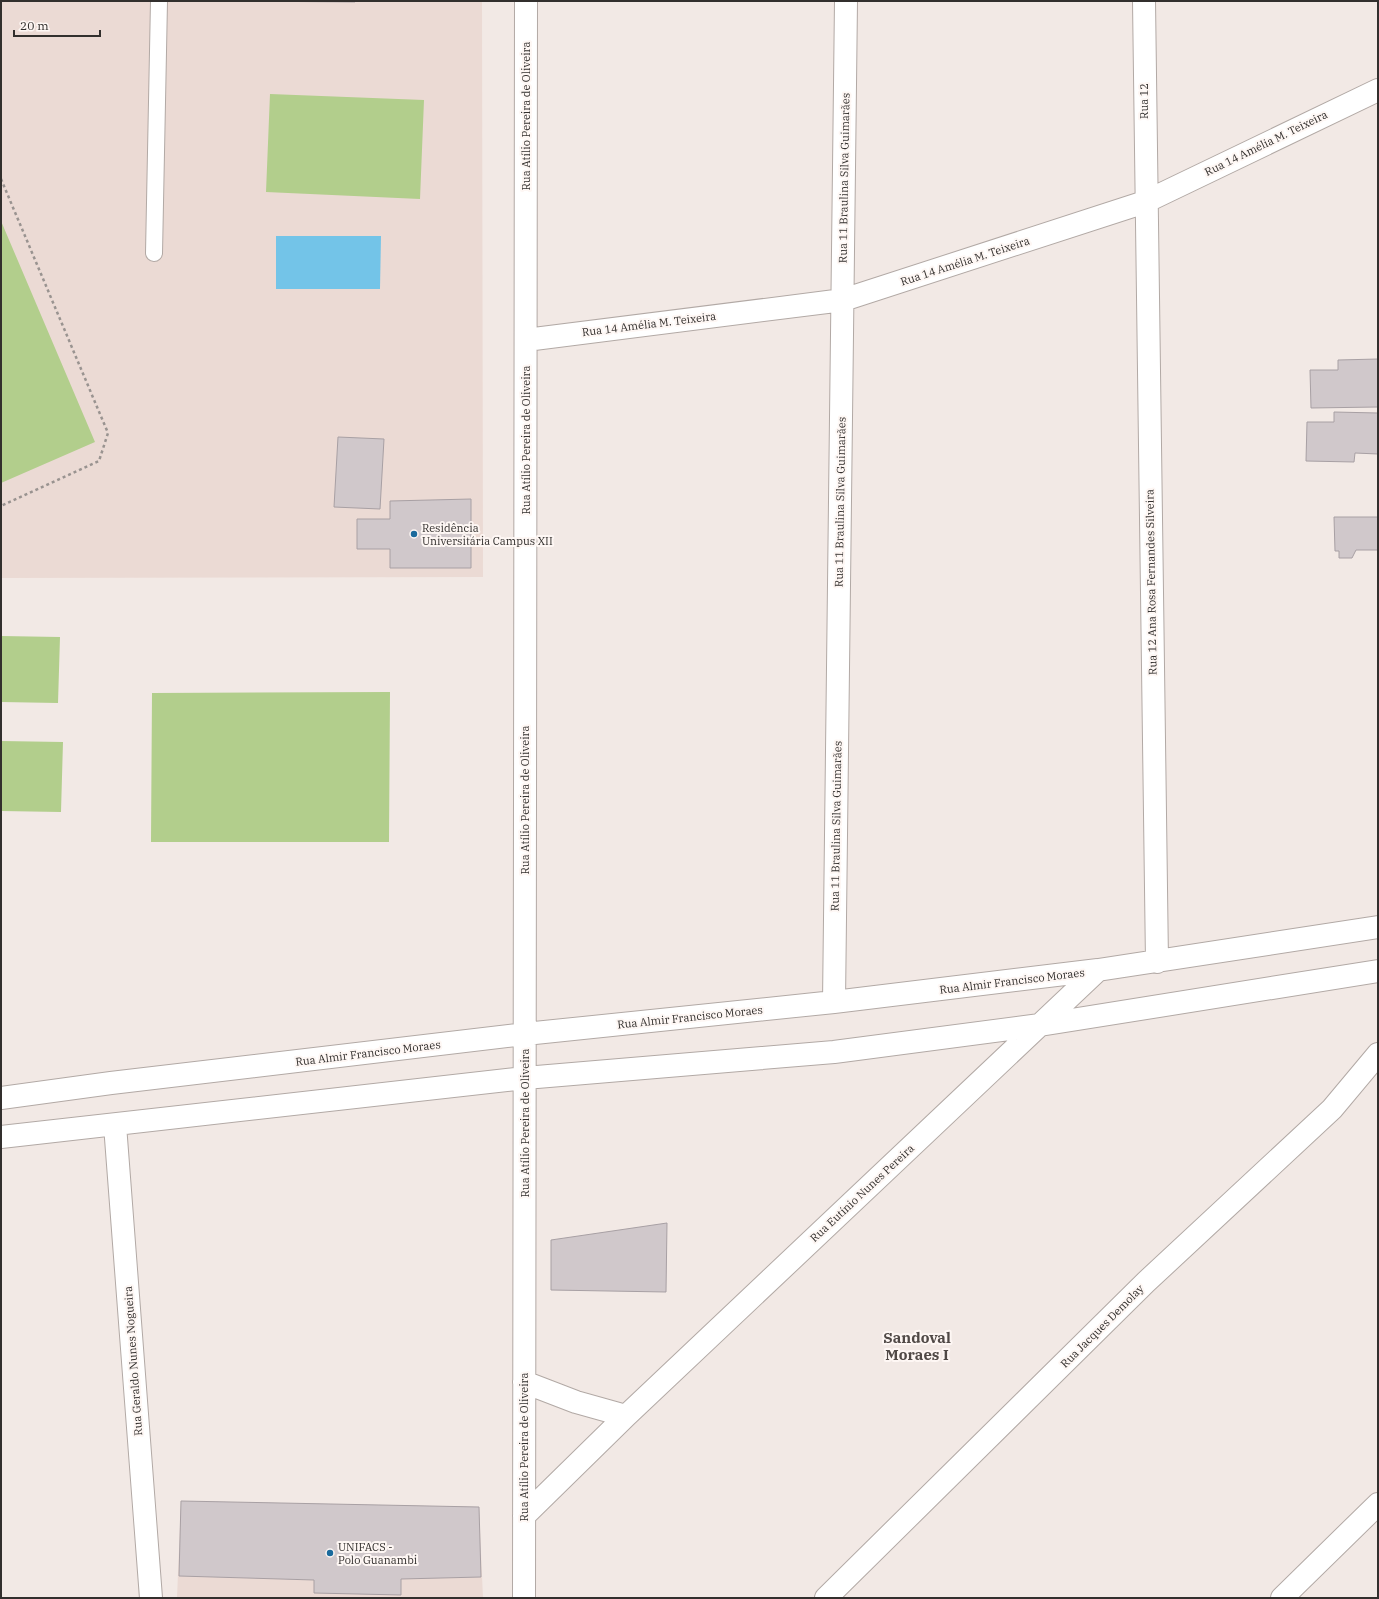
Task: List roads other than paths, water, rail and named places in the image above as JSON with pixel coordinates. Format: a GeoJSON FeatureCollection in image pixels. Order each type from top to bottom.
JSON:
{"type":"FeatureCollection","features":[{"type":"Feature","properties":{"kind":"street","name":"Rua Atílio Pereira de Oliveira"},"geometry":{"type":"LineString","coordinates":[[524,1598],[526,1]]}},
{"type":"Feature","properties":{"kind":"street","name":"Rua 11 Braulina Silva Guimarães"},"geometry":{"type":"LineString","coordinates":[[834,1002],[846,1]]}},
{"type":"Feature","properties":{"kind":"street","name":"Rua 12"},"geometry":{"type":"LineString","coordinates":[[1144,1],[1145,202]]}},
{"type":"Feature","properties":{"kind":"street","name":"Rua 14 Amélia M. Teixeira"},"geometry":{"type":"LineString","coordinates":[[526,340],[843,300],[1145,202],[1378,90]]}},
{"type":"Feature","properties":{"kind":"street","name":"Rua 12 Ana Rosa Fernandes Silveira"},"geometry":{"type":"LineString","coordinates":[[1145,202],[1157,962]]}},
{"type":"Feature","properties":{"kind":"street","name":"Rua Almir Francisco Moraes"},"geometry":{"type":"LineString","coordinates":[[1,1098],[111,1083],[525,1034],[834,1002],[1098,970],[1378,927]]}},
{"type":"Feature","properties":{"kind":"street","name":"Rua Eutínio Nunes Pereira"},"geometry":{"type":"LineString","coordinates":[[524,1516],[626,1416],[1098,970]]}},
{"type":"Feature","properties":{"kind":"street"},"geometry":{"type":"LineString","coordinates":[[1,1137],[525,1078],[834,1052],[1040,1025],[1378,971]]}},
{"type":"Feature","properties":{"kind":"street","name":"Rua Jacques Demolay"},"geometry":{"type":"LineString","coordinates":[[826,1598],[1146,1282],[1332,1109],[1378,1054]]}},
{"type":"Feature","properties":{"kind":"street","name":"Rua Geraldo Nunes Nogueira"},"geometry":{"type":"LineString","coordinates":[[115,1125],[151,1598]]}},
{"type":"Feature","properties":{"kind":"street"},"geometry":{"type":"LineString","coordinates":[[524,1382],[576,1402],[626,1416]]}},
{"type":"Feature","properties":{"kind":"street"},"geometry":{"type":"LineString","coordinates":[[1282,1598],[1378,1504]]}},
{"type":"Feature","properties":{"kind":"lane"},"geometry":{"type":"LineString","coordinates":[[154,253],[158,1]]}},
{"type":"Feature","properties":{"kind":"water"},"geometry":{"type":"Polygon","coordinates":[[[276,236],[381,236],[380,289],[276,289],[276,236]]]}},
{"type":"Feature","properties":{"kind":"place","name":"Residência Universitária Campus XII"},"geometry":{"type":"Point","coordinates":[414,534]}},
{"type":"Feature","properties":{"kind":"place","name":"UNIFACS - Polo Guanambi"},"geometry":{"type":"Point","coordinates":[330,1553]}},
{"type":"Feature","properties":{"kind":"district","name":"Sandoval Moraes I"},"geometry":{"type":"Point","coordinates":[917,1346]}}]}
